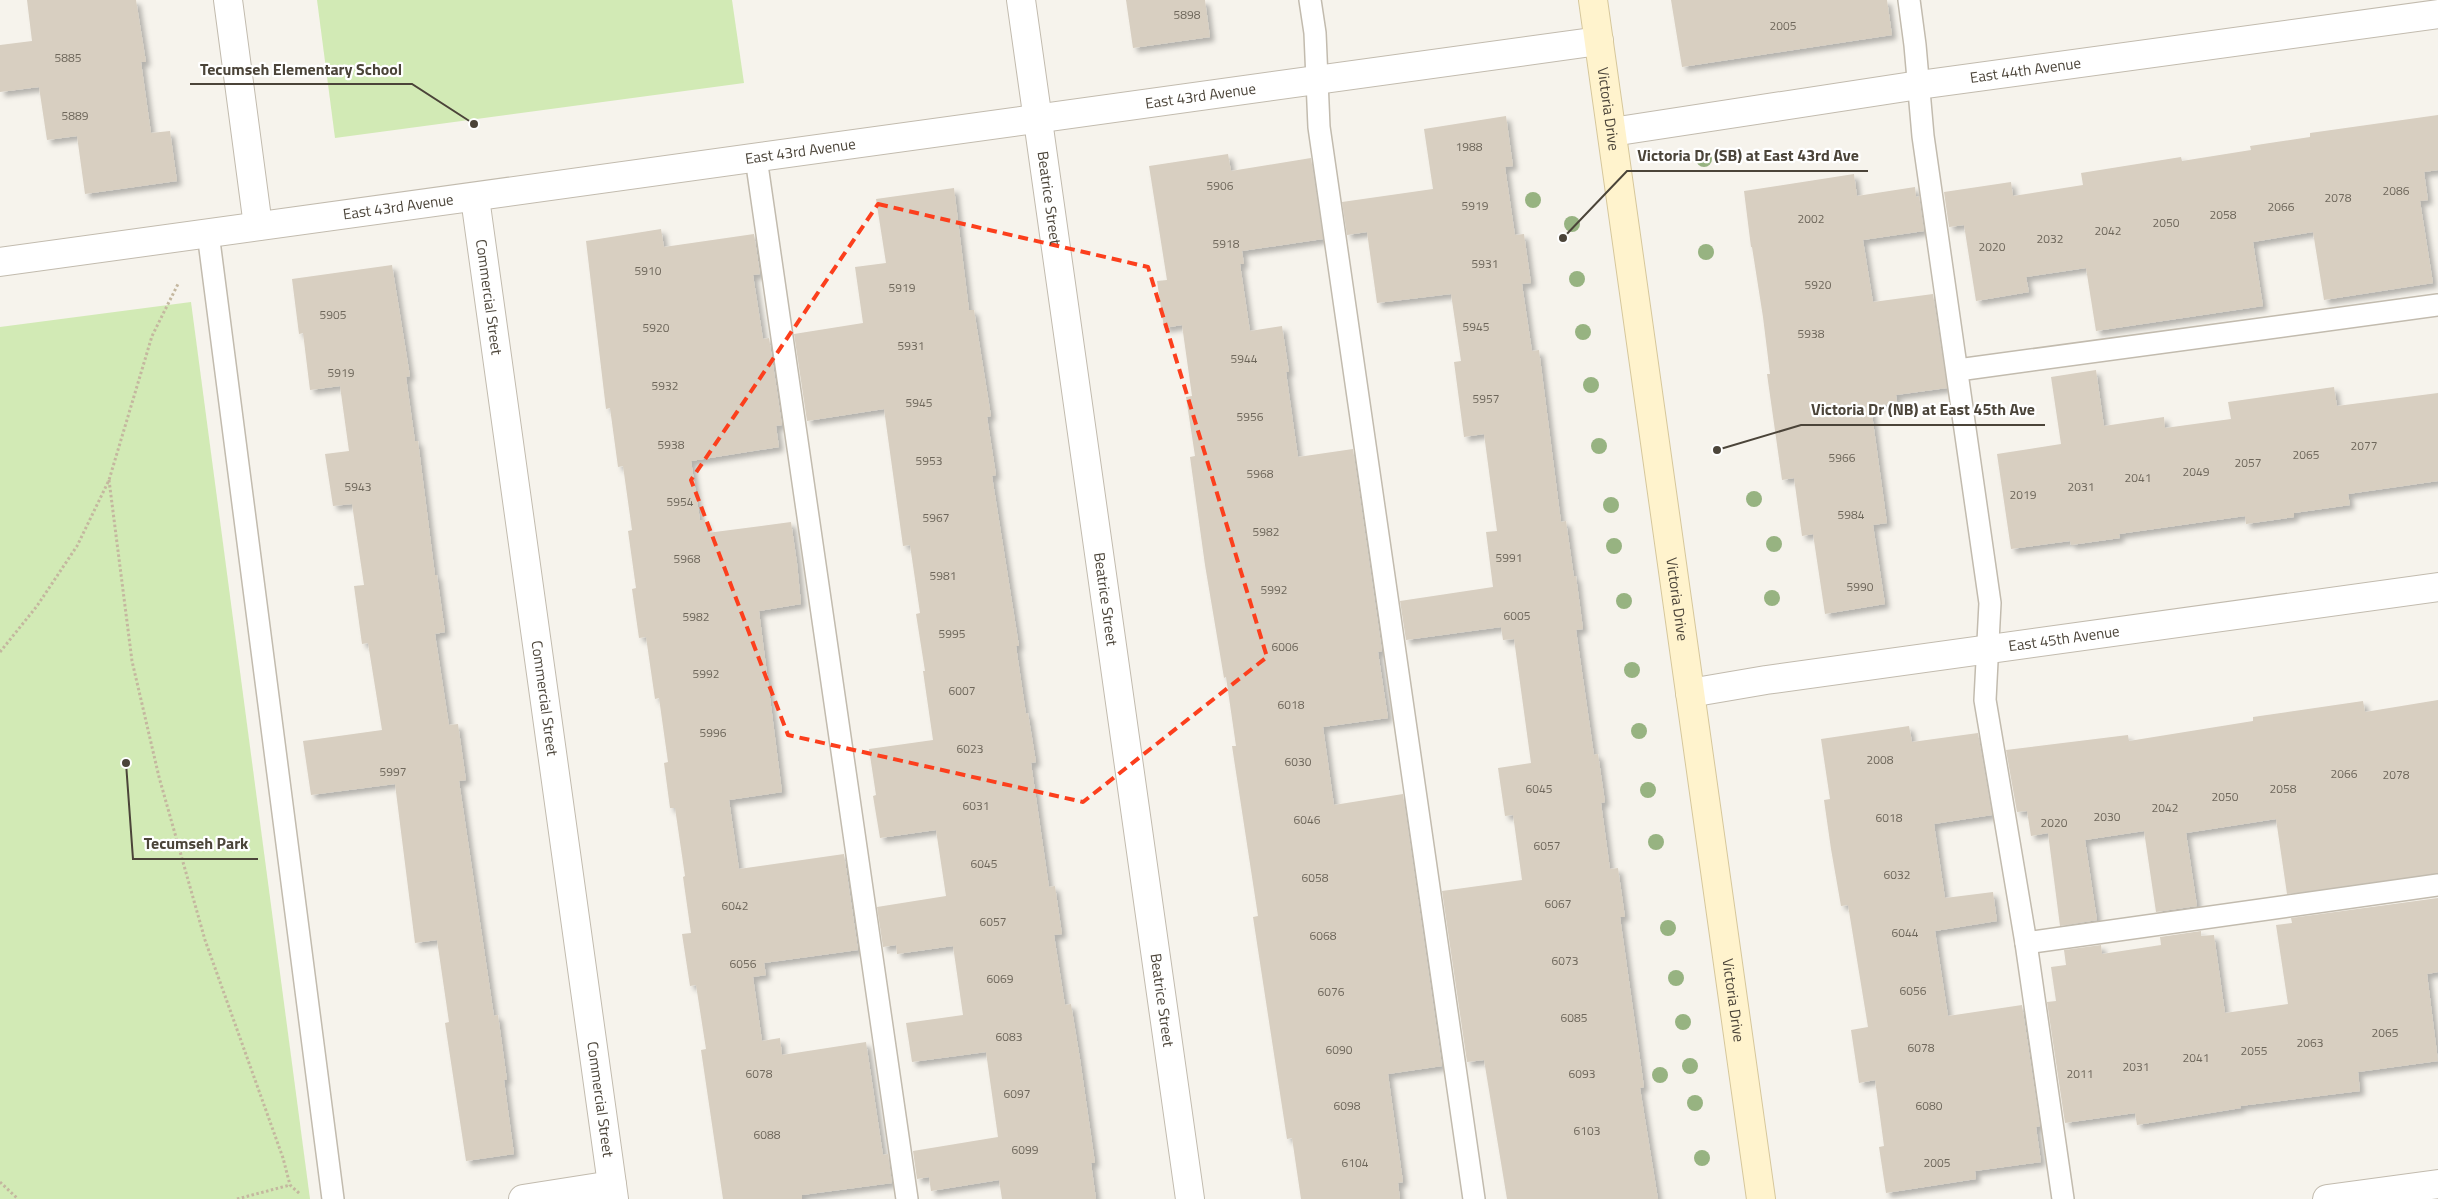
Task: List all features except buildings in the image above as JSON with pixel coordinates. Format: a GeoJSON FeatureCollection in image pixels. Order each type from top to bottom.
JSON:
{"type":"FeatureCollection","features":[{"type":"Feature","properties":{"kind":"street"},"geometry":{"type":"LineString","coordinates":[[228,0],[258,226]]}},
{"type":"Feature","properties":{"kind":"street","name":"Beatrice Street"},"geometry":{"type":"LineString","coordinates":[[1021,0],[1190,1199]]}},
{"type":"Feature","properties":{"kind":"street","name":"Victoria Drive"},"geometry":{"type":"LineString","coordinates":[[1593,0],[1761,1199]]}},
{"type":"Feature","properties":{"kind":"street","name":"East 44th Avenue"},"geometry":{"type":"LineString","coordinates":[[1612,132],[1918,85],[2438,14]]}},
{"type":"Feature","properties":{"kind":"street","name":"East 43rd Avenue"},"geometry":{"type":"LineString","coordinates":[[0,262],[475,198],[1599,41]]}},
{"type":"Feature","properties":{"kind":"street","name":"Commercial Street"},"geometry":{"type":"LineString","coordinates":[[475,198],[613,1192]]}},
{"type":"Feature","properties":{"kind":"street","name":"East 45th Avenue"},"geometry":{"type":"LineString","coordinates":[[1690,692],[2438,586]]}},
{"type":"Feature","properties":{"kind":"street"},"geometry":{"type":"LineString","coordinates":[[2327,1199],[2438,1184]]}},
{"type":"Feature","properties":{"kind":"street"},"geometry":{"type":"LineString","coordinates":[[522,1199],[613,1192]]}},
{"type":"Feature","properties":{"kind":"lane"},"geometry":{"type":"LineString","coordinates":[[1310,0],[1315,34],[1320,137],[1474,1199]]}},
{"type":"Feature","properties":{"kind":"lane"},"geometry":{"type":"LineString","coordinates":[[1909,0],[1923,136],[1990,603],[1985,700],[2026,943],[2063,1199]]}},
{"type":"Feature","properties":{"kind":"lane"},"geometry":{"type":"LineString","coordinates":[[756,158],[907,1199]]}},
{"type":"Feature","properties":{"kind":"lane"},"geometry":{"type":"LineString","coordinates":[[208,233],[333,1199]]}},
{"type":"Feature","properties":{"kind":"lane"},"geometry":{"type":"LineString","coordinates":[[1958,370],[2438,305]]}},
{"type":"Feature","properties":{"kind":"lane"},"geometry":{"type":"LineString","coordinates":[[2026,943],[2438,885]]}},
{"type":"Feature","properties":{"kind":"path"},"geometry":{"type":"LineString","coordinates":[[0,652],[37,606],[77,546],[109,480],[152,336],[178,284]]}},
{"type":"Feature","properties":{"kind":"path"},"geometry":{"type":"LineString","coordinates":[[109,480],[132,661],[159,777],[205,940],[283,1158],[290,1185],[305,1199]]}},
{"type":"Feature","properties":{"kind":"path"},"geometry":{"type":"LineString","coordinates":[[0,1182],[18,1199]]}},
{"type":"Feature","properties":{"kind":"path"},"geometry":{"type":"LineString","coordinates":[[237,1199],[290,1185]]}},
{"type":"Feature","properties":{"kind":"highlighted area"},"geometry":{"type":"Polygon","coordinates":[[[878,204],[1148,267],[1267,657],[1083,802],[788,735],[691,480],[878,204]]]}},
{"type":"Feature","properties":{"kind":"green space"},"geometry":{"type":"Polygon","coordinates":[[[317,0],[732,0],[744,83],[335,138],[317,0]]]}},
{"type":"Feature","properties":{"kind":"green space"},"geometry":{"type":"Polygon","coordinates":[[[191,302],[310,1199],[0,1199],[0,327],[191,302]]]}},
{"type":"Feature","properties":{"kind":"place","name":"Tecumseh Elementary School"},"geometry":{"type":"Point","coordinates":[474,124]}},
{"type":"Feature","properties":{"kind":"place","name":"Victoria Dr (SB) at East 43rd Ave"},"geometry":{"type":"Point","coordinates":[1563,238]}},
{"type":"Feature","properties":{"kind":"place","name":"Victoria Dr (NB) at East 45th Ave"},"geometry":{"type":"Point","coordinates":[1717,450]}},
{"type":"Feature","properties":{"kind":"place","name":"Tecumseh Park"},"geometry":{"type":"Point","coordinates":[126,763]}}]}
